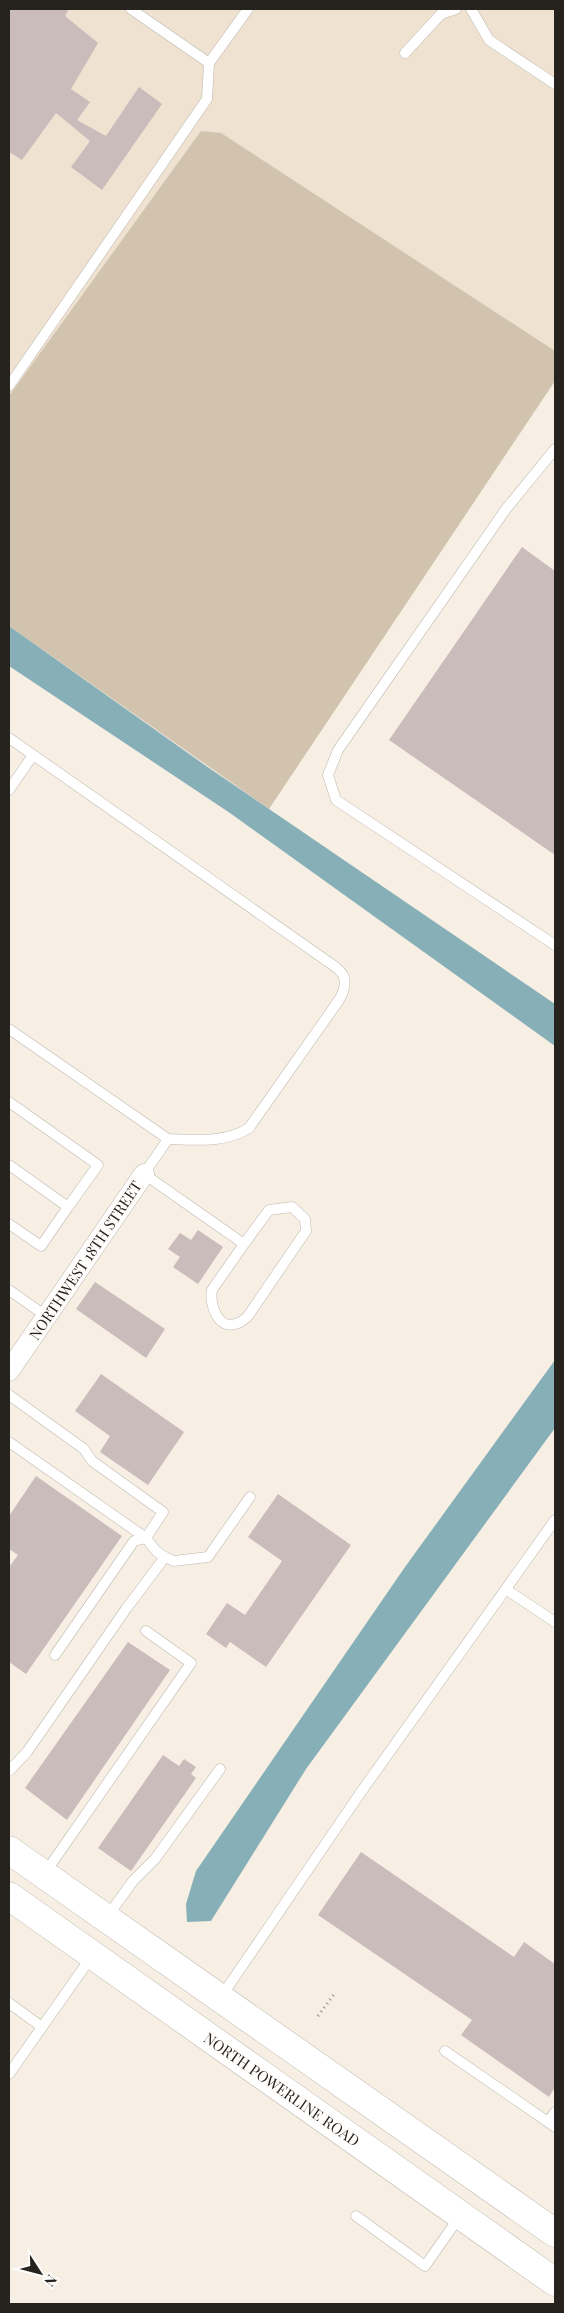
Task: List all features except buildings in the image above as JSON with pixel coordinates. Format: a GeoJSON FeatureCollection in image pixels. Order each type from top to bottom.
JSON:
{"type":"FeatureCollection","features":[{"type":"Feature","properties":{"kind":"main road"},"geometry":{"type":"LineString","coordinates":[[9,1850],[555,2233]]}},
{"type":"Feature","properties":{"kind":"main road","name":"NORTH POWERLINE ROAD"},"geometry":{"type":"LineString","coordinates":[[9,1896],[555,2282]]}},
{"type":"Feature","properties":{"kind":"main road"},"geometry":{"type":"LineString","coordinates":[[88,1952],[112,1947],[188,2001],[199,2004],[220,1998]]}},
{"type":"Feature","properties":{"kind":"street","name":"NORTHWEST 18TH STREET"},"geometry":{"type":"LineString","coordinates":[[12,1359],[46,1316],[144,1174]]}},
{"type":"Feature","properties":{"kind":"lane"},"geometry":{"type":"LineString","coordinates":[[130,9],[209,63]]}},
{"type":"Feature","properties":{"kind":"lane"},"geometry":{"type":"LineString","coordinates":[[9,386],[207,99],[209,63],[248,9]]}},
{"type":"Feature","properties":{"kind":"lane"},"geometry":{"type":"LineString","coordinates":[[405,53],[441,14],[456,9]]}},
{"type":"Feature","properties":{"kind":"lane"},"geometry":{"type":"LineString","coordinates":[[471,9],[489,40],[555,84]]}},
{"type":"Feature","properties":{"kind":"lane"},"geometry":{"type":"LineString","coordinates":[[555,450],[506,509],[338,750],[328,775],[336,800],[555,945]]}},
{"type":"Feature","properties":{"kind":"lane"},"geometry":{"type":"LineString","coordinates":[[9,738],[337,968],[342,972],[345,980],[345,987],[339,1000],[249,1128],[234,1136],[222,1138],[199,1140],[168,1139],[9,1029]]}},
{"type":"Feature","properties":{"kind":"lane"},"geometry":{"type":"LineString","coordinates":[[9,790],[33,755]]}},
{"type":"Feature","properties":{"kind":"lane"},"geometry":{"type":"LineString","coordinates":[[9,1102],[98,1165],[41,1246],[9,1224]]}},
{"type":"Feature","properties":{"kind":"lane"},"geometry":{"type":"LineString","coordinates":[[168,1139],[144,1174],[244,1244]]}},
{"type":"Feature","properties":{"kind":"lane"},"geometry":{"type":"LineString","coordinates":[[9,1165],[68,1207]]}},
{"type":"Feature","properties":{"kind":"lane"},"geometry":{"type":"LineString","coordinates":[[292,1207],[305,1219],[306,1231],[248,1316],[238,1324],[231,1325],[225,1323],[214,1313],[210,1298],[212,1290],[244,1244],[269,1210],[292,1207]]}},
{"type":"Feature","properties":{"kind":"lane"},"geometry":{"type":"LineString","coordinates":[[9,1290],[46,1316]]}},
{"type":"Feature","properties":{"kind":"lane"},"geometry":{"type":"LineString","coordinates":[[9,1395],[84,1450],[92,1461],[163,1512],[146,1538],[134,1541],[55,1655]]}},
{"type":"Feature","properties":{"kind":"lane"},"geometry":{"type":"LineString","coordinates":[[9,1442],[146,1538],[156,1551],[165,1558],[174,1561],[208,1557],[250,1496]]}},
{"type":"Feature","properties":{"kind":"lane"},"geometry":{"type":"LineString","coordinates":[[220,1998],[361,1792],[507,1590],[555,1520]]}},
{"type":"Feature","properties":{"kind":"lane"},"geometry":{"type":"LineString","coordinates":[[9,1771],[27,1752],[126,1610],[165,1558]]}},
{"type":"Feature","properties":{"kind":"lane"},"geometry":{"type":"LineString","coordinates":[[507,1590],[555,1622]]}},
{"type":"Feature","properties":{"kind":"lane"},"geometry":{"type":"LineString","coordinates":[[44,1874],[191,1663],[146,1631]]}},
{"type":"Feature","properties":{"kind":"lane"},"geometry":{"type":"LineString","coordinates":[[106,1918],[132,1881],[155,1858],[220,1769]]}},
{"type":"Feature","properties":{"kind":"lane"},"geometry":{"type":"LineString","coordinates":[[9,2074],[42,2027],[88,1952]]}},
{"type":"Feature","properties":{"kind":"lane"},"geometry":{"type":"LineString","coordinates":[[9,2003],[42,2027]]}},
{"type":"Feature","properties":{"kind":"lane"},"geometry":{"type":"LineString","coordinates":[[445,2051],[552,2125],[555,2112]]}},
{"type":"Feature","properties":{"kind":"lane"},"geometry":{"type":"LineString","coordinates":[[356,2216],[425,2266],[461,2215]]}},
{"type":"Feature","properties":{"kind":"path"},"geometry":{"type":"LineString","coordinates":[[318,2016],[335,1993]]}},
{"type":"Feature","properties":{"kind":"shaded area"},"geometry":{"type":"Polygon","coordinates":[[[9,9],[555,9],[555,351],[201,132],[9,396],[9,9]]]}},
{"type":"Feature","properties":{"kind":"shaded area"},"geometry":{"type":"Polygon","coordinates":[[[201,131],[221,133],[555,351],[555,381],[269,809],[9,626],[9,396],[201,131]]]}},
{"type":"Feature","properties":{"kind":"water"},"geometry":{"type":"Polygon","coordinates":[[[9,626],[209,768],[555,1004],[555,1046],[230,813],[9,666],[9,626]]]}},
{"type":"Feature","properties":{"kind":"water"},"geometry":{"type":"Polygon","coordinates":[[[555,1360],[555,1428],[306,1769],[211,1921],[187,1922],[186,1904],[196,1871],[405,1567],[555,1360]]]}}]}
